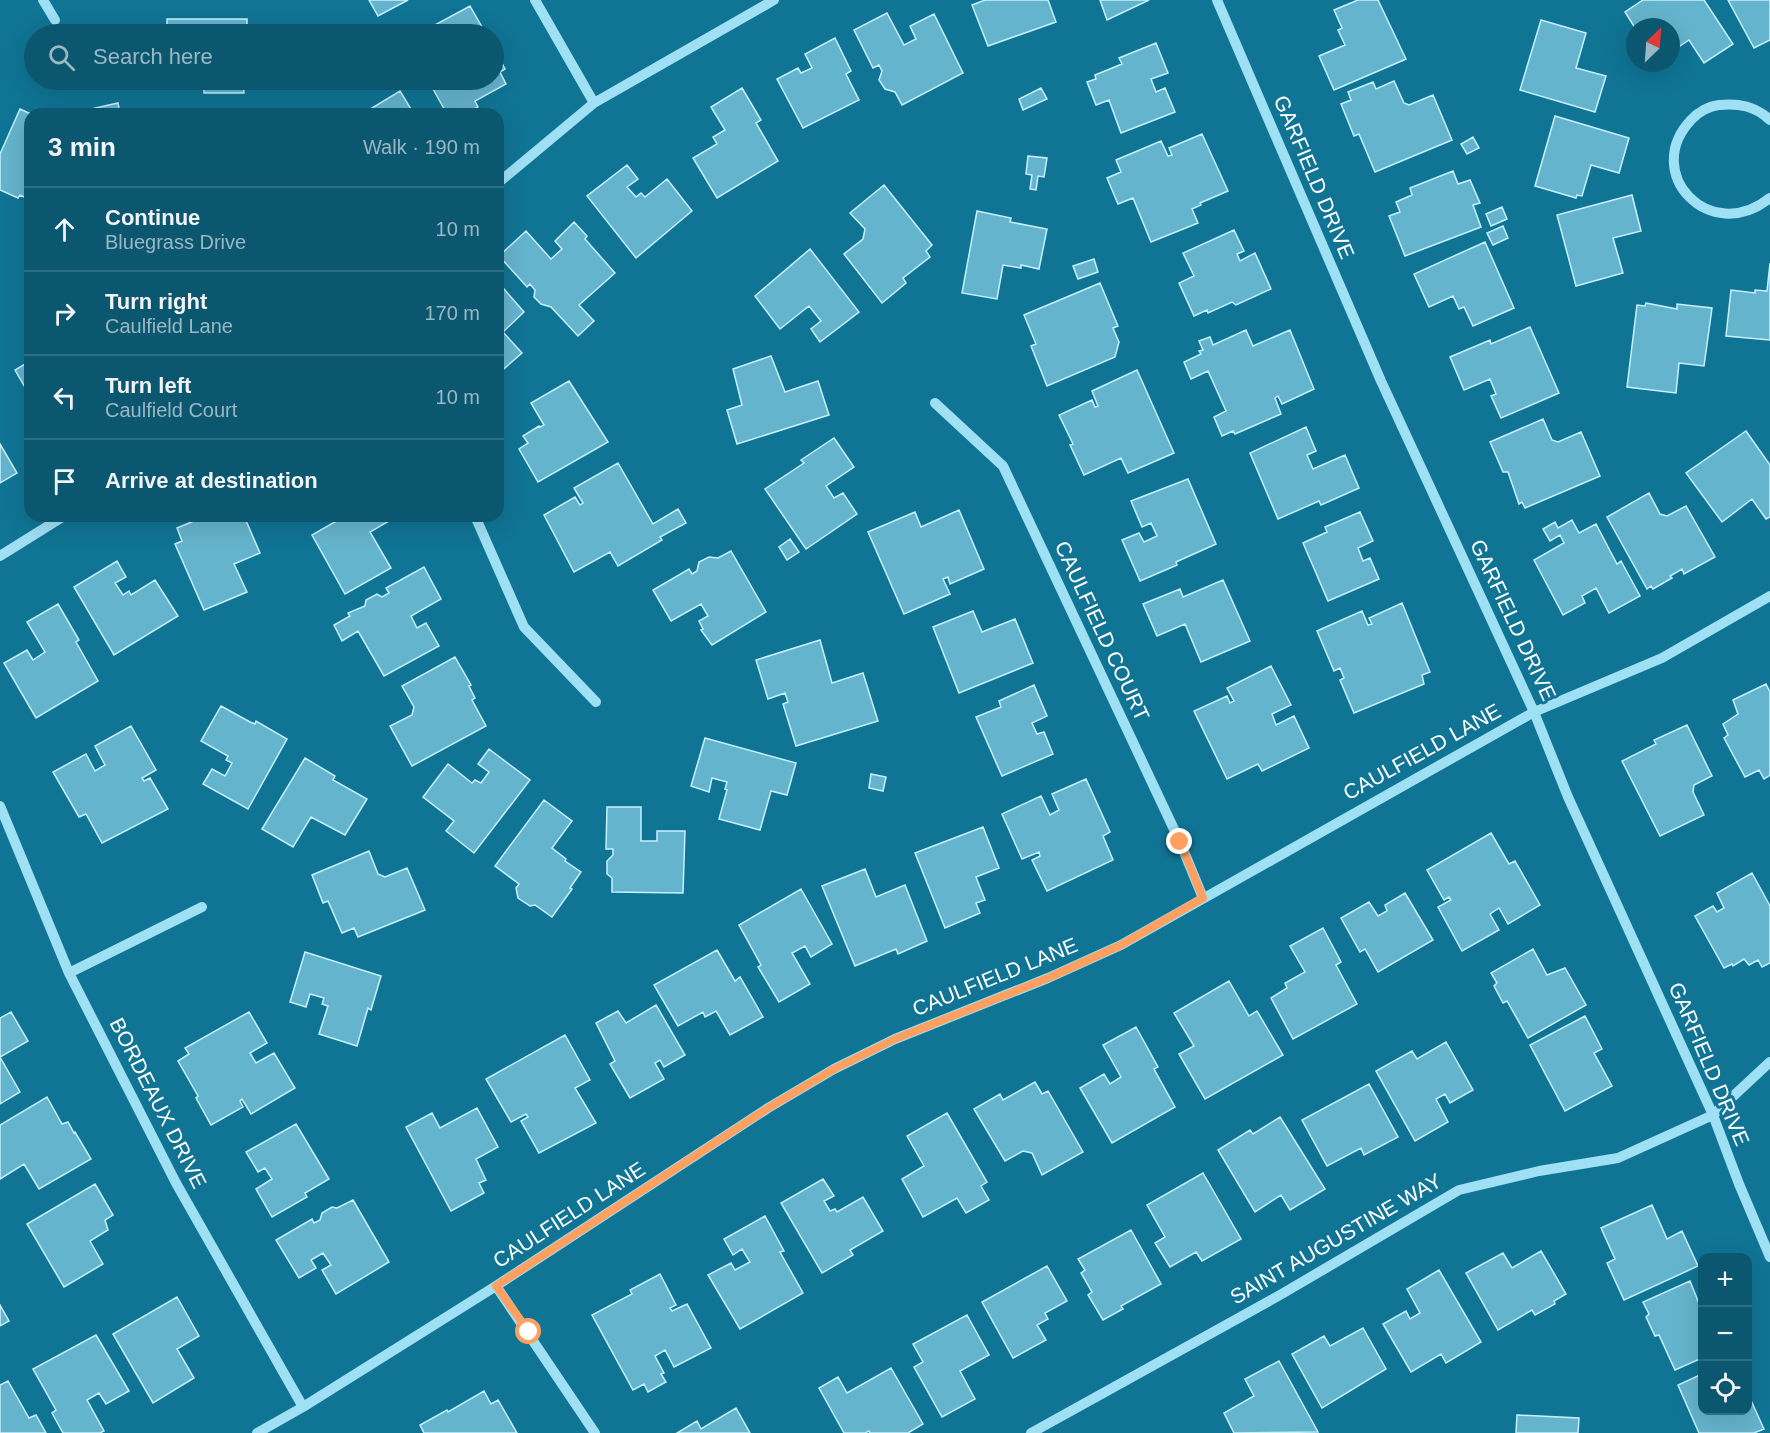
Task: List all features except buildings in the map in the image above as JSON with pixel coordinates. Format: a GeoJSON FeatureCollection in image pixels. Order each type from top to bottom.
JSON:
{"type":"FeatureCollection","features":[{"type":"Feature","properties":{"kind":"street"},"geometry":{"type":"LineString","coordinates":[[43,0],[55,20]]}},
{"type":"Feature","properties":{"kind":"street"},"geometry":{"type":"LineString","coordinates":[[535,0],[594,103]]}},
{"type":"Feature","properties":{"kind":"street"},"geometry":{"type":"LineString","coordinates":[[504,178],[594,103],[774,0]]}},
{"type":"Feature","properties":{"kind":"street","name":"GARFIELD DRIVE"},"geometry":{"type":"LineString","coordinates":[[1217,0],[1381,381],[1534,712],[1568,797],[1713,1115],[1770,1257]]}},
{"type":"Feature","properties":{"kind":"street"},"geometry":{"type":"LineString","coordinates":[[1770,119],[1752,108],[1733,103],[1714,105],[1696,114],[1683,128],[1675,146],[1674,164],[1678,181],[1688,197],[1702,208],[1719,214],[1738,214],[1755,209],[1770,198]]}},
{"type":"Feature","properties":{"kind":"street","name":"CAULFIELD COURT"},"geometry":{"type":"LineString","coordinates":[[935,403],[1003,466],[1180,842],[1203,898]]}},
{"type":"Feature","properties":{"kind":"street"},"geometry":{"type":"LineString","coordinates":[[0,555],[54,522]]}},
{"type":"Feature","properties":{"kind":"street"},"geometry":{"type":"LineString","coordinates":[[478,522],[524,627],[596,702]]}},
{"type":"Feature","properties":{"kind":"street","name":"CAULFIELD LANE"},"geometry":{"type":"LineString","coordinates":[[257,1433],[303,1407],[496,1286],[768,1108],[834,1069],[895,1039],[1048,978],[1121,945],[1534,712],[1662,658],[1770,596]]}},
{"type":"Feature","properties":{"kind":"street","name":"BORDEAUX DRIVE"},"geometry":{"type":"LineString","coordinates":[[0,806],[69,973],[176,1183],[303,1407]]}},
{"type":"Feature","properties":{"kind":"street"},"geometry":{"type":"LineString","coordinates":[[69,973],[202,907]]}},
{"type":"Feature","properties":{"kind":"street","name":"SAINT AUGUSTINE WAY"},"geometry":{"type":"LineString","coordinates":[[1030,1433],[1280,1295],[1459,1190],[1539,1171],[1618,1158],[1713,1115],[1770,1062]]}},
{"type":"Feature","properties":{"kind":"street"},"geometry":{"type":"LineString","coordinates":[[496,1286],[595,1433]]}},
{"type":"Feature","properties":{"kind":"route"},"geometry":{"type":"LineString","coordinates":[[529,1332],[496,1286],[768,1108],[834,1069],[895,1039],[1048,978],[1121,945],[1203,898],[1180,842]]}}]}
